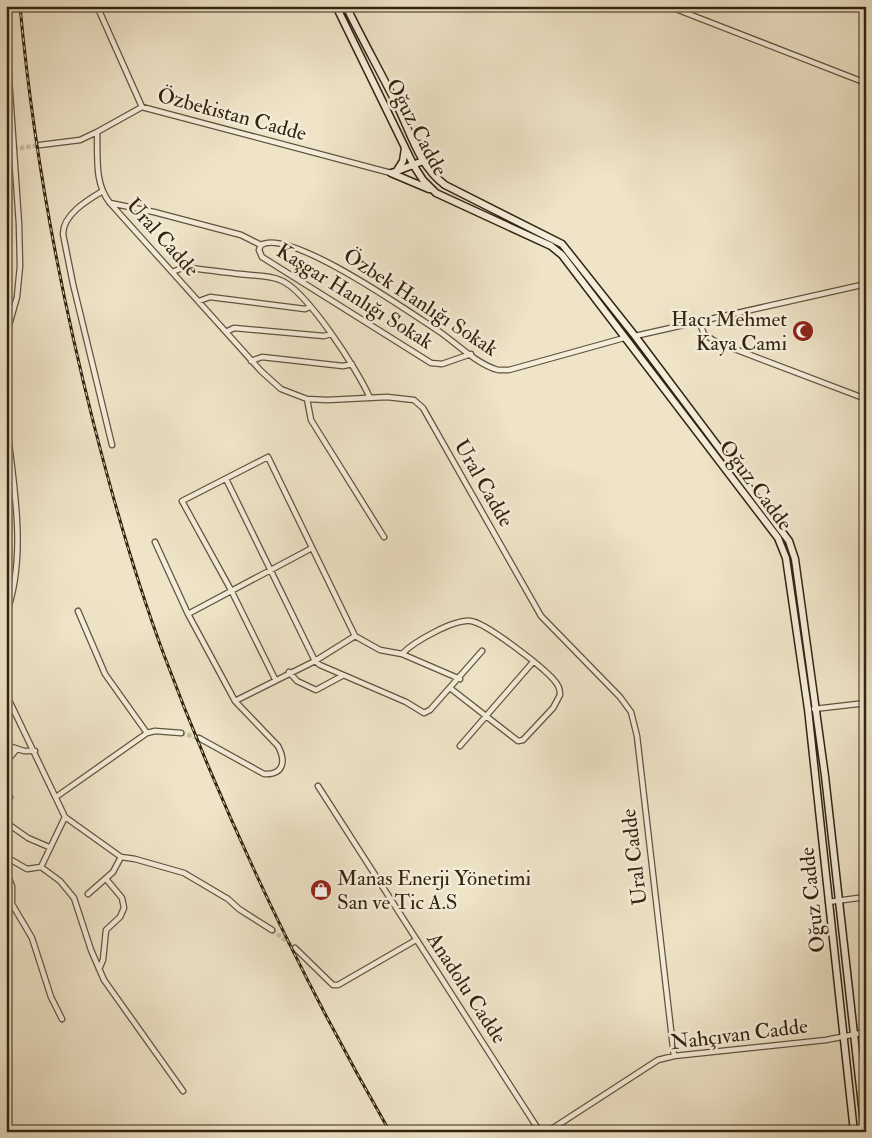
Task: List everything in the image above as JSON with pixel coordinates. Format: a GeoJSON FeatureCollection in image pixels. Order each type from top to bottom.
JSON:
{"type":"FeatureCollection","features":[{"type":"Feature","properties":{"kind":"street","name":"Özbekistan Cadde"},"geometry":{"type":"LineString","coordinates":[[97,6],[142,106],[393,172]]}},
{"type":"Feature","properties":{"kind":"street","name":"Oğuz Cadde"},"geometry":{"type":"LineString","coordinates":[[336,6],[414,166],[432,190],[554,247],[778,538],[786,558],[808,709],[854,1132]]}},
{"type":"Feature","properties":{"kind":"street","name":"Oğuz Cadde"},"geometry":{"type":"LineString","coordinates":[[346,6],[414,138],[423,161],[435,178],[445,186],[562,244],[635,336],[789,541],[795,559],[817,708],[865,1132]]}},
{"type":"Feature","properties":{"kind":"street"},"geometry":{"type":"LineString","coordinates":[[668,6],[866,83]]}},
{"type":"Feature","properties":{"kind":"street"},"geometry":{"type":"LineString","coordinates":[[6,34],[19,224],[20,266],[17,297],[6,336]]}},
{"type":"Feature","properties":{"kind":"street"},"geometry":{"type":"LineString","coordinates":[[40,145],[80,140],[142,106]]}},
{"type":"Feature","properties":{"kind":"street","name":"Ural Cadde"},"geometry":{"type":"LineString","coordinates":[[97,132],[101,192],[251,360],[281,389],[307,399],[387,397],[414,400],[423,408],[541,616],[617,693],[631,712],[637,736],[674,1056]]}},
{"type":"Feature","properties":{"kind":"street"},"geometry":{"type":"LineString","coordinates":[[393,172],[403,161],[405,147]]}},
{"type":"Feature","properties":{"kind":"street"},"geometry":{"type":"LineString","coordinates":[[393,172],[414,166],[423,161]]}},
{"type":"Feature","properties":{"kind":"street"},"geometry":{"type":"LineString","coordinates":[[393,172],[432,190]]}},
{"type":"Feature","properties":{"kind":"street"},"geometry":{"type":"LineString","coordinates":[[101,192],[68,218],[63,234],[73,284],[112,445]]}},
{"type":"Feature","properties":{"kind":"street"},"geometry":{"type":"LineString","coordinates":[[110,204],[154,212],[241,235],[261,245]]}},
{"type":"Feature","properties":{"kind":"street","name":"Özbek Hanlığı Sokak"},"geometry":{"type":"LineString","coordinates":[[261,245],[266,242],[283,244],[320,257],[491,368],[505,370],[624,338]]}},
{"type":"Feature","properties":{"kind":"street","name":"Kaşgar Hanlığı Sokak"},"geometry":{"type":"LineString","coordinates":[[261,245],[259,250],[262,256],[431,364],[442,364],[471,354]]}},
{"type":"Feature","properties":{"kind":"street"},"geometry":{"type":"LineString","coordinates":[[172,272],[185,267],[277,279],[291,286],[331,334],[352,364],[370,398]]}},
{"type":"Feature","properties":{"kind":"street"},"geometry":{"type":"LineString","coordinates":[[624,338],[866,284]]}},
{"type":"Feature","properties":{"kind":"street"},"geometry":{"type":"LineString","coordinates":[[199,301],[210,297],[305,309],[310,307]]}},
{"type":"Feature","properties":{"kind":"street"},"geometry":{"type":"LineString","coordinates":[[699,321],[704,334],[716,342],[866,399]]}},
{"type":"Feature","properties":{"kind":"street"},"geometry":{"type":"LineString","coordinates":[[226,332],[234,328],[325,336],[331,334]]}},
{"type":"Feature","properties":{"kind":"street"},"geometry":{"type":"LineString","coordinates":[[251,360],[262,357],[343,366],[352,364]]}},
{"type":"Feature","properties":{"kind":"street"},"geometry":{"type":"LineString","coordinates":[[307,399],[312,420],[384,537]]}},
{"type":"Feature","properties":{"kind":"street"},"geometry":{"type":"LineString","coordinates":[[6,420],[16,511],[16,570],[6,614]]}},
{"type":"Feature","properties":{"kind":"street"},"geometry":{"type":"LineString","coordinates":[[275,679],[231,590],[182,501],[268,457],[355,636],[380,650],[402,654],[460,679]]}},
{"type":"Feature","properties":{"kind":"street"},"geometry":{"type":"LineString","coordinates":[[226,478],[272,569],[315,661],[342,676],[399,699],[424,713],[430,710],[460,679],[482,651]]}},
{"type":"Feature","properties":{"kind":"street"},"geometry":{"type":"LineString","coordinates":[[155,542],[188,614],[234,701],[278,746],[283,755],[283,764],[279,771],[273,774],[256,771],[199,738]]}},
{"type":"Feature","properties":{"kind":"street"},"geometry":{"type":"LineString","coordinates":[[188,614],[312,548]]}},
{"type":"Feature","properties":{"kind":"street"},"geometry":{"type":"LineString","coordinates":[[78,611],[105,674],[147,733]]}},
{"type":"Feature","properties":{"kind":"street"},"geometry":{"type":"LineString","coordinates":[[402,654],[412,645],[442,629],[469,621],[481,626],[554,679],[560,688],[560,699],[520,741],[450,688]]}},
{"type":"Feature","properties":{"kind":"street"},"geometry":{"type":"LineString","coordinates":[[234,701],[289,672],[315,661],[355,636]]}},
{"type":"Feature","properties":{"kind":"street"},"geometry":{"type":"LineString","coordinates":[[460,746],[533,662]]}},
{"type":"Feature","properties":{"kind":"street"},"geometry":{"type":"LineString","coordinates":[[289,672],[297,681],[316,690],[342,676]]}},
{"type":"Feature","properties":{"kind":"street"},"geometry":{"type":"LineString","coordinates":[[6,694],[66,817],[121,857],[135,859],[184,873],[272,930]]}},
{"type":"Feature","properties":{"kind":"street"},"geometry":{"type":"LineString","coordinates":[[808,709],[866,703]]}},
{"type":"Feature","properties":{"kind":"street"},"geometry":{"type":"LineString","coordinates":[[56,796],[147,733],[155,731],[181,733]]}},
{"type":"Feature","properties":{"kind":"street"},"geometry":{"type":"LineString","coordinates":[[6,745],[17,749],[35,751]]}},
{"type":"Feature","properties":{"kind":"street"},"geometry":{"type":"LineString","coordinates":[[6,762],[17,749]]}},
{"type":"Feature","properties":{"kind":"street","name":"Anadolu Cadde"},"geometry":{"type":"LineString","coordinates":[[318,786],[540,1132]]}},
{"type":"Feature","properties":{"kind":"street"},"geometry":{"type":"LineString","coordinates":[[42,867],[49,847],[66,817]]}},
{"type":"Feature","properties":{"kind":"street"},"geometry":{"type":"LineString","coordinates":[[10,826],[33,841],[49,847]]}},
{"type":"Feature","properties":{"kind":"street"},"geometry":{"type":"LineString","coordinates":[[6,857],[27,869],[42,867],[60,881],[74,898],[98,969],[116,998],[183,1092]]}},
{"type":"Feature","properties":{"kind":"street"},"geometry":{"type":"LineString","coordinates":[[88,894],[106,880],[121,857]]}},
{"type":"Feature","properties":{"kind":"street"},"geometry":{"type":"LineString","coordinates":[[6,872],[11,881],[12,904],[32,938],[51,997],[62,1019]]}},
{"type":"Feature","properties":{"kind":"street"},"geometry":{"type":"LineString","coordinates":[[98,969],[103,960],[105,932],[120,917],[124,908],[122,898],[106,880]]}},
{"type":"Feature","properties":{"kind":"street"},"geometry":{"type":"LineString","coordinates":[[828,902],[866,898]]}},
{"type":"Feature","properties":{"kind":"street"},"geometry":{"type":"LineString","coordinates":[[295,948],[333,985],[338,985],[416,940]]}},
{"type":"Feature","properties":{"kind":"street","name":"Nahçıvan Cadde"},"geometry":{"type":"LineString","coordinates":[[547,1132],[658,1060],[674,1056],[826,1040],[853,1033],[866,1032]]}},
{"type":"Feature","properties":{"kind":"tunnel"},"geometry":{"type":"LineString","coordinates":[[7,150],[40,145]]}},
{"type":"Feature","properties":{"kind":"tunnel"},"geometry":{"type":"LineString","coordinates":[[181,733],[199,738]]}},
{"type":"Feature","properties":{"kind":"tunnel"},"geometry":{"type":"LineString","coordinates":[[272,930],[295,948]]}},
{"type":"Feature","properties":{"kind":"railway"},"geometry":{"type":"LineString","coordinates":[[20,6],[32,112],[59,269],[81,373],[126,541],[144,598],[164,655],[213,778],[267,898],[326,1016],[390,1132]]}},
{"type":"Feature","properties":{"kind":"place","name":"Hacı Mehmet Kaya Cami"},"geometry":{"type":"Point","coordinates":[803,331]}},
{"type":"Feature","properties":{"kind":"place","name":"Manas Enerji Yönetimi San ve Tic A.S"},"geometry":{"type":"Point","coordinates":[321,890]}}]}
